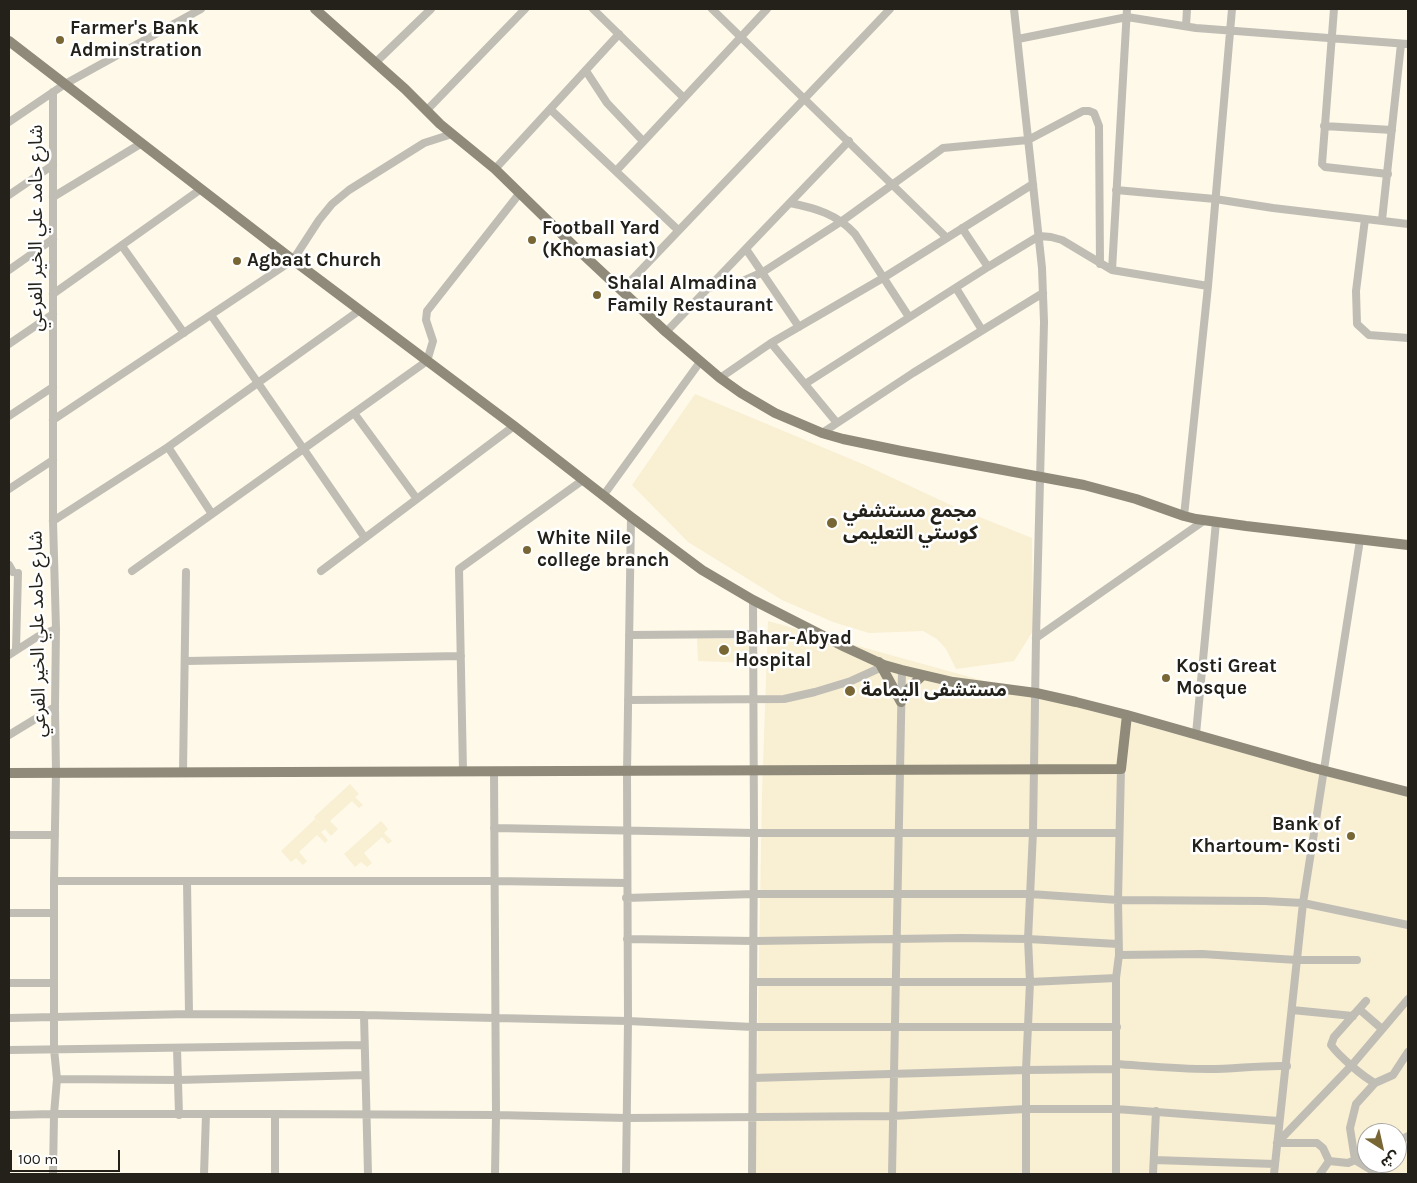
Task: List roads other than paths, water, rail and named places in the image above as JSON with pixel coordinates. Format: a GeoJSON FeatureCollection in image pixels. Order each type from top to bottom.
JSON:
{"type":"FeatureCollection","features":[{"type":"Feature","properties":{"kind":"main road"},"geometry":{"type":"LineString","coordinates":[[314,9],[452,134],[495,169],[519,194],[700,362],[740,393],[775,412],[822,433],[872,446],[1040,476],[1119,494],[1184,516],[1216,522],[1408,545]]}},
{"type":"Feature","properties":{"kind":"main road"},"geometry":{"type":"LineString","coordinates":[[11,46],[65,84],[631,517],[702,570],[753,600],[880,665],[953,682],[1036,693],[1126,714],[1324,771],[1408,792]]}},
{"type":"Feature","properties":{"kind":"main road"},"geometry":{"type":"LineString","coordinates":[[880,665],[901,699],[923,675]]}},
{"type":"Feature","properties":{"kind":"main road"},"geometry":{"type":"LineString","coordinates":[[9,773],[1122,769],[1126,714]]}},
{"type":"Feature","properties":{"kind":"street"},"geometry":{"type":"LineString","coordinates":[[9,122],[65,84],[201,9]]}},
{"type":"Feature","properties":{"kind":"street"},"geometry":{"type":"LineString","coordinates":[[375,63],[431,9]]}},
{"type":"Feature","properties":{"kind":"street"},"geometry":{"type":"LineString","coordinates":[[426,111],[525,9]]}},
{"type":"Feature","properties":{"kind":"street"},"geometry":{"type":"LineString","coordinates":[[593,9],[684,97]]}},
{"type":"Feature","properties":{"kind":"street"},"geometry":{"type":"LineString","coordinates":[[712,9],[947,238]]}},
{"type":"Feature","properties":{"kind":"street"},"geometry":{"type":"LineString","coordinates":[[616,172],[767,9]]}},
{"type":"Feature","properties":{"kind":"street"},"geometry":{"type":"LineString","coordinates":[[622,290],[890,9]]}},
{"type":"Feature","properties":{"kind":"street"},"geometry":{"type":"LineString","coordinates":[[1014,9],[1039,236],[1044,322],[1033,832],[1028,939],[1030,982],[1026,1070],[1026,1174]]}},
{"type":"Feature","properties":{"kind":"street"},"geometry":{"type":"LineString","coordinates":[[1186,26],[1187,9]]}},
{"type":"Feature","properties":{"kind":"street"},"geometry":{"type":"LineString","coordinates":[[1184,516],[1208,286],[1232,9]]}},
{"type":"Feature","properties":{"kind":"street"},"geometry":{"type":"LineString","coordinates":[[1334,9],[1321,162],[1323,166],[1388,174]]}},
{"type":"Feature","properties":{"kind":"street"},"geometry":{"type":"LineString","coordinates":[[1018,39],[1127,13],[1186,26],[1404,44],[1382,220]]}},
{"type":"Feature","properties":{"kind":"street"},"geometry":{"type":"LineString","coordinates":[[1112,270],[1127,13]]}},
{"type":"Feature","properties":{"kind":"street"},"geometry":{"type":"LineString","coordinates":[[495,169],[619,34]]}},
{"type":"Feature","properties":{"kind":"street"},"geometry":{"type":"LineString","coordinates":[[586,71],[595,87],[615,113],[643,141]]}},
{"type":"Feature","properties":{"kind":"street","name":"شارع حامد علي الخير الفرعي"},"geometry":{"type":"LineString","coordinates":[[53,92],[53,521],[56,629],[54,1049],[57,1079],[54,1114],[54,1174]]}},
{"type":"Feature","properties":{"kind":"street"},"geometry":{"type":"LineString","coordinates":[[551,110],[678,230]]}},
{"type":"Feature","properties":{"kind":"street"},"geometry":{"type":"LineString","coordinates":[[708,288],[743,281],[763,272],[842,221],[943,148],[1028,140],[1083,111],[1094,113],[1099,126],[1100,264]]}},
{"type":"Feature","properties":{"kind":"street"},"geometry":{"type":"LineString","coordinates":[[1324,126],[1392,130]]}},
{"type":"Feature","properties":{"kind":"street"},"geometry":{"type":"LineString","coordinates":[[53,420],[293,260],[319,220],[332,204],[349,190],[424,143],[452,134]]}},
{"type":"Feature","properties":{"kind":"street"},"geometry":{"type":"LineString","coordinates":[[666,332],[849,141]]}},
{"type":"Feature","properties":{"kind":"street"},"geometry":{"type":"LineString","coordinates":[[53,197],[142,143]]}},
{"type":"Feature","properties":{"kind":"street"},"geometry":{"type":"LineString","coordinates":[[9,195],[53,166]]}},
{"type":"Feature","properties":{"kind":"street"},"geometry":{"type":"LineString","coordinates":[[720,378],[771,343],[883,278],[1033,184]]}},
{"type":"Feature","properties":{"kind":"street"},"geometry":{"type":"LineString","coordinates":[[53,294],[201,189]]}},
{"type":"Feature","properties":{"kind":"street"},"geometry":{"type":"LineString","coordinates":[[1116,190],[1215,199],[1408,224]]}},
{"type":"Feature","properties":{"kind":"street"},"geometry":{"type":"LineString","coordinates":[[132,571],[427,361],[433,341],[426,320],[427,312],[519,194]]}},
{"type":"Feature","properties":{"kind":"street"},"geometry":{"type":"LineString","coordinates":[[790,203],[820,210],[842,221],[854,234],[909,317]]}},
{"type":"Feature","properties":{"kind":"street"},"geometry":{"type":"LineString","coordinates":[[1365,219],[1356,291],[1357,324],[1370,335],[1408,338]]}},
{"type":"Feature","properties":{"kind":"street"},"geometry":{"type":"LineString","coordinates":[[962,228],[988,267]]}},
{"type":"Feature","properties":{"kind":"street"},"geometry":{"type":"LineString","coordinates":[[805,384],[1039,236],[1062,240],[1112,270],[1208,286]]}},
{"type":"Feature","properties":{"kind":"street"},"geometry":{"type":"LineString","coordinates":[[9,270],[53,239]]}},
{"type":"Feature","properties":{"kind":"street"},"geometry":{"type":"LineString","coordinates":[[122,246],[184,333]]}},
{"type":"Feature","properties":{"kind":"street"},"geometry":{"type":"LineString","coordinates":[[746,249],[799,327]]}},
{"type":"Feature","properties":{"kind":"street"},"geometry":{"type":"LineString","coordinates":[[956,288],[982,330]]}},
{"type":"Feature","properties":{"kind":"street"},"geometry":{"type":"LineString","coordinates":[[822,433],[1043,293]]}},
{"type":"Feature","properties":{"kind":"street"},"geometry":{"type":"LineString","coordinates":[[53,521],[168,447],[360,310]]}},
{"type":"Feature","properties":{"kind":"street"},"geometry":{"type":"LineString","coordinates":[[9,343],[53,314]]}},
{"type":"Feature","properties":{"kind":"street"},"geometry":{"type":"LineString","coordinates":[[211,315],[365,538]]}},
{"type":"Feature","properties":{"kind":"street"},"geometry":{"type":"LineString","coordinates":[[771,343],[837,423]]}},
{"type":"Feature","properties":{"kind":"street"},"geometry":{"type":"LineString","coordinates":[[603,496],[700,362]]}},
{"type":"Feature","properties":{"kind":"street"},"geometry":{"type":"LineString","coordinates":[[10,412],[53,387]]}},
{"type":"Feature","properties":{"kind":"street"},"geometry":{"type":"LineString","coordinates":[[354,413],[416,499]]}},
{"type":"Feature","properties":{"kind":"street"},"geometry":{"type":"LineString","coordinates":[[321,570],[514,426]]}},
{"type":"Feature","properties":{"kind":"street"},"geometry":{"type":"LineString","coordinates":[[168,447],[212,514]]}},
{"type":"Feature","properties":{"kind":"street"},"geometry":{"type":"LineString","coordinates":[[9,490],[53,460]]}},
{"type":"Feature","properties":{"kind":"street"},"geometry":{"type":"LineString","coordinates":[[463,771],[459,569],[583,480]]}},
{"type":"Feature","properties":{"kind":"street"},"geometry":{"type":"LineString","coordinates":[[626,1174],[628,1021],[626,883],[631,517]]}},
{"type":"Feature","properties":{"kind":"street"},"geometry":{"type":"LineString","coordinates":[[1036,638],[1205,520]]}},
{"type":"Feature","properties":{"kind":"street"},"geometry":{"type":"LineString","coordinates":[[1196,734],[1216,522]]}},
{"type":"Feature","properties":{"kind":"street"},"geometry":{"type":"LineString","coordinates":[[1274,1174],[1303,903],[1360,540]]}},
{"type":"Feature","properties":{"kind":"street"},"geometry":{"type":"LineString","coordinates":[[14,570],[16,649]]}},
{"type":"Feature","properties":{"kind":"street"},"geometry":{"type":"LineString","coordinates":[[183,771],[186,572]]}},
{"type":"Feature","properties":{"kind":"street"},"geometry":{"type":"LineString","coordinates":[[752,1174],[754,982],[753,600]]}},
{"type":"Feature","properties":{"kind":"street"},"geometry":{"type":"LineString","coordinates":[[9,654],[56,629]]}},
{"type":"Feature","properties":{"kind":"street"},"geometry":{"type":"LineString","coordinates":[[630,635],[753,634]]}},
{"type":"Feature","properties":{"kind":"street"},"geometry":{"type":"LineString","coordinates":[[186,661],[461,656]]}},
{"type":"Feature","properties":{"kind":"street"},"geometry":{"type":"LineString","coordinates":[[628,700],[754,700],[784,698],[816,692],[851,681],[880,665]]}},
{"type":"Feature","properties":{"kind":"street"},"geometry":{"type":"LineString","coordinates":[[892,1174],[896,894],[902,670]]}},
{"type":"Feature","properties":{"kind":"street"},"geometry":{"type":"LineString","coordinates":[[9,735],[55,707]]}},
{"type":"Feature","properties":{"kind":"street"},"geometry":{"type":"LineString","coordinates":[[1116,1174],[1116,978],[1119,955],[1119,833],[1122,769]]}},
{"type":"Feature","properties":{"kind":"street"},"geometry":{"type":"LineString","coordinates":[[494,772],[495,1174]]}},
{"type":"Feature","properties":{"kind":"street"},"geometry":{"type":"LineString","coordinates":[[494,828],[754,833],[1119,833]]}},
{"type":"Feature","properties":{"kind":"street"},"geometry":{"type":"LineString","coordinates":[[9,835],[55,835]]}},
{"type":"Feature","properties":{"kind":"street"},"geometry":{"type":"LineString","coordinates":[[54,881],[494,881],[626,883]]}},
{"type":"Feature","properties":{"kind":"street"},"geometry":{"type":"LineString","coordinates":[[187,881],[189,1014]]}},
{"type":"Feature","properties":{"kind":"street"},"geometry":{"type":"LineString","coordinates":[[626,898],[754,894],[1030,894],[1118,900],[1264,901],[1303,903],[1408,925]]}},
{"type":"Feature","properties":{"kind":"street"},"geometry":{"type":"LineString","coordinates":[[9,913],[54,913]]}},
{"type":"Feature","properties":{"kind":"street"},"geometry":{"type":"LineString","coordinates":[[627,939],[754,941],[896,938],[1028,939],[1118,944]]}},
{"type":"Feature","properties":{"kind":"street"},"geometry":{"type":"LineString","coordinates":[[1119,955],[1202,954],[1297,960],[1358,960]]}},
{"type":"Feature","properties":{"kind":"street"},"geometry":{"type":"LineString","coordinates":[[754,982],[1030,982],[1116,978]]}},
{"type":"Feature","properties":{"kind":"street"},"geometry":{"type":"LineString","coordinates":[[9,982],[54,983]]}},
{"type":"Feature","properties":{"kind":"street"},"geometry":{"type":"LineString","coordinates":[[1277,1143],[1352,1065],[1408,999]]}},
{"type":"Feature","properties":{"kind":"street"},"geometry":{"type":"LineString","coordinates":[[1366,1001],[1334,1038],[1332,1045],[1336,1051],[1365,1077],[1375,1083]]}},
{"type":"Feature","properties":{"kind":"street"},"geometry":{"type":"LineString","coordinates":[[1359,1009],[1382,1029]]}},
{"type":"Feature","properties":{"kind":"street"},"geometry":{"type":"LineString","coordinates":[[1292,1010],[1353,1016]]}},
{"type":"Feature","properties":{"kind":"street"},"geometry":{"type":"LineString","coordinates":[[9,1018],[189,1014],[364,1015],[628,1021],[753,1027],[1117,1027]]}},
{"type":"Feature","properties":{"kind":"street"},"geometry":{"type":"LineString","coordinates":[[364,1015],[368,1174]]}},
{"type":"Feature","properties":{"kind":"street"},"geometry":{"type":"LineString","coordinates":[[9,1050],[364,1044]]}},
{"type":"Feature","properties":{"kind":"street"},"geometry":{"type":"LineString","coordinates":[[177,1048],[179,1115]]}},
{"type":"Feature","properties":{"kind":"street"},"geometry":{"type":"LineString","coordinates":[[1354,1160],[1350,1128],[1356,1104],[1375,1083],[1393,1075],[1408,1052]]}},
{"type":"Feature","properties":{"kind":"street"},"geometry":{"type":"LineString","coordinates":[[753,1078],[1116,1066],[1238,1068],[1266,1065],[1286,1066]]}},
{"type":"Feature","properties":{"kind":"street"},"geometry":{"type":"LineString","coordinates":[[57,1079],[178,1080],[365,1075]]}},
{"type":"Feature","properties":{"kind":"street"},"geometry":{"type":"LineString","coordinates":[[9,1115],[496,1115],[627,1118],[893,1116],[1026,1109],[1156,1111],[1279,1121]]}},
{"type":"Feature","properties":{"kind":"street"},"geometry":{"type":"LineString","coordinates":[[1153,1174],[1156,1111]]}},
{"type":"Feature","properties":{"kind":"street"},"geometry":{"type":"LineString","coordinates":[[204,1174],[206,1114]]}},
{"type":"Feature","properties":{"kind":"street"},"geometry":{"type":"LineString","coordinates":[[275,1114],[275,1174]]}},
{"type":"Feature","properties":{"kind":"street"},"geometry":{"type":"LineString","coordinates":[[1277,1143],[1317,1143],[1323,1148],[1329,1161]]}},
{"type":"Feature","properties":{"kind":"street"},"geometry":{"type":"LineString","coordinates":[[1329,1161],[1348,1163],[1357,1159]]}},
{"type":"Feature","properties":{"kind":"street"},"geometry":{"type":"LineString","coordinates":[[1154,1160],[1275,1164]]}},
{"type":"Feature","properties":{"kind":"street"},"geometry":{"type":"LineString","coordinates":[[1354,1160],[1378,1174]]}},
{"type":"Feature","properties":{"kind":"street"},"geometry":{"type":"LineString","coordinates":[[1320,1174],[1329,1161]]}},
{"type":"Feature","properties":{"kind":"place","name":"Farmer's Bank Adminstration"},"geometry":{"type":"Point","coordinates":[60,40]}},
{"type":"Feature","properties":{"kind":"place","name":"Football Yard (Khomasiat)"},"geometry":{"type":"Point","coordinates":[532,240]}},
{"type":"Feature","properties":{"kind":"place","name":"Agbaat Church"},"geometry":{"type":"Point","coordinates":[237,261]}},
{"type":"Feature","properties":{"kind":"place","name":"Shalal Almadina Family Restaurant"},"geometry":{"type":"Point","coordinates":[597,295]}},
{"type":"Feature","properties":{"kind":"place","name":"مجمع مستشفي كوستي التعليمى"},"geometry":{"type":"Point","coordinates":[832,523]}},
{"type":"Feature","properties":{"kind":"place","name":"White Nile college branch"},"geometry":{"type":"Point","coordinates":[527,550]}},
{"type":"Feature","properties":{"kind":"place","name":"Bahar-Abyad Hospital"},"geometry":{"type":"Point","coordinates":[724,650]}},
{"type":"Feature","properties":{"kind":"place","name":"Kosti Great Mosque"},"geometry":{"type":"Point","coordinates":[1166,678]}},
{"type":"Feature","properties":{"kind":"place","name":"مستشفى اليمامة"},"geometry":{"type":"Point","coordinates":[850,691]}},
{"type":"Feature","properties":{"kind":"place","name":"Bank of Khartoum- Kosti"},"geometry":{"type":"Point","coordinates":[1351,836]}}]}
